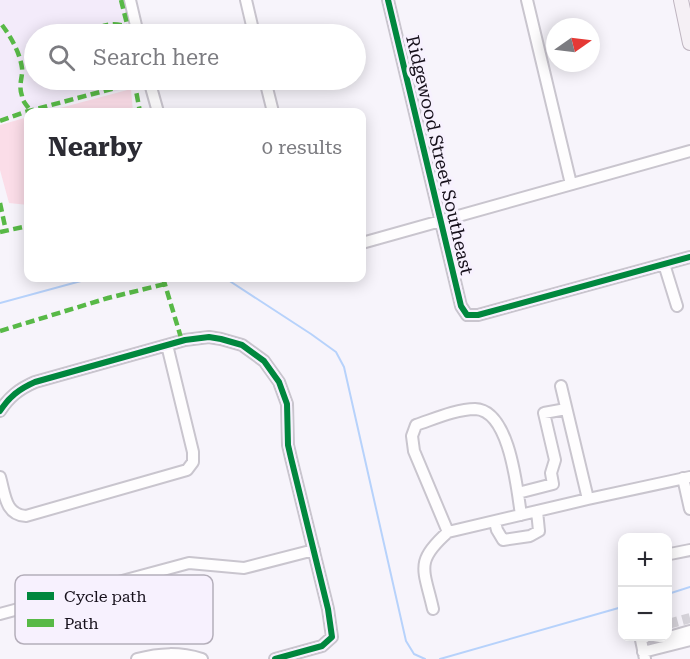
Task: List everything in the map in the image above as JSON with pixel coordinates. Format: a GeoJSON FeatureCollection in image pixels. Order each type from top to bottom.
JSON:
{"type":"FeatureCollection","features":[{"type":"Feature","properties":{"kind":"main road"},"geometry":{"type":"LineString","coordinates":[[681,0],[690,43]]}},
{"type":"Feature","properties":{"kind":"street"},"geometry":{"type":"LineString","coordinates":[[130,0],[136,24]]}},
{"type":"Feature","properties":{"kind":"street"},"geometry":{"type":"LineString","coordinates":[[246,0],[252,24]]}},
{"type":"Feature","properties":{"kind":"street","name":"Ridgewood Street Southeast"},"geometry":{"type":"LineString","coordinates":[[388,0],[461,306],[467,315],[478,315],[664,264]]}},
{"type":"Feature","properties":{"kind":"street"},"geometry":{"type":"LineString","coordinates":[[527,0],[571,184]]}},
{"type":"Feature","properties":{"kind":"street"},"geometry":{"type":"LineString","coordinates":[[152,90],[157,108]]}},
{"type":"Feature","properties":{"kind":"street"},"geometry":{"type":"LineString","coordinates":[[268,90],[272,108]]}},
{"type":"Feature","properties":{"kind":"street"},"geometry":{"type":"LineString","coordinates":[[366,242],[690,151]]}},
{"type":"Feature","properties":{"kind":"street"},"geometry":{"type":"LineString","coordinates":[[677,306],[664,264],[690,257]]}},
{"type":"Feature","properties":{"kind":"street"},"geometry":{"type":"LineString","coordinates":[[0,411],[14,394],[35,382],[184,340],[209,337],[221,339],[242,345],[264,361],[279,382],[286,398],[288,445],[314,550],[332,637],[322,646],[275,659]]}},
{"type":"Feature","properties":{"kind":"street"},"geometry":{"type":"LineString","coordinates":[[0,477],[9,507],[16,515],[26,516],[190,468],[193,462],[192,446],[167,345]]}},
{"type":"Feature","properties":{"kind":"street"},"geometry":{"type":"LineString","coordinates":[[561,386],[588,499]]}},
{"type":"Feature","properties":{"kind":"street"},"geometry":{"type":"LineString","coordinates":[[448,532],[414,451],[412,436],[416,425],[475,409],[488,412],[506,438],[518,493],[518,538]]}},
{"type":"Feature","properties":{"kind":"street"},"geometry":{"type":"LineString","coordinates":[[518,493],[553,484],[551,473],[555,460],[544,413],[567,409]]}},
{"type":"Feature","properties":{"kind":"street"},"geometry":{"type":"LineString","coordinates":[[433,609],[423,564],[431,547],[448,532],[686,478],[690,509]]}},
{"type":"Feature","properties":{"kind":"street"},"geometry":{"type":"LineString","coordinates":[[495,522],[499,536],[503,540],[530,536],[539,531],[537,511]]}},
{"type":"Feature","properties":{"kind":"street"},"geometry":{"type":"LineString","coordinates":[[145,575],[189,563],[244,568],[314,550]]}},
{"type":"Feature","properties":{"kind":"street"},"geometry":{"type":"LineString","coordinates":[[672,554],[690,550]]}},
{"type":"Feature","properties":{"kind":"street"},"geometry":{"type":"LineString","coordinates":[[0,614],[15,610]]}},
{"type":"Feature","properties":{"kind":"street"},"geometry":{"type":"LineString","coordinates":[[672,636],[690,631]]}},
{"type":"Feature","properties":{"kind":"street"},"geometry":{"type":"LineString","coordinates":[[644,655],[690,640]]}},
{"type":"Feature","properties":{"kind":"street"},"geometry":{"type":"LineString","coordinates":[[137,659],[166,653],[180,653],[202,659]]}},
{"type":"Feature","properties":{"kind":"shaded area"},"geometry":{"type":"Polygon","coordinates":[[[0,0],[127,0],[133,24],[24,24],[24,90],[120,90],[50,108],[24,108],[24,115],[0,121],[0,0]]]}},
{"type":"Feature","properties":{"kind":"shaded area"},"geometry":{"type":"Polygon","coordinates":[[[127,90],[131,90],[133,108],[60,108],[127,90]]]}},
{"type":"Feature","properties":{"kind":"shaded area"},"geometry":{"type":"Polygon","coordinates":[[[24,118],[24,205],[9,203],[0,170],[0,125],[24,118]]]}},
{"type":"Feature","properties":{"kind":"waterway"},"geometry":{"type":"LineString","coordinates":[[0,303],[77,282]]}},
{"type":"Feature","properties":{"kind":"waterway"},"geometry":{"type":"LineString","coordinates":[[231,282],[336,352],[344,367],[406,641],[414,654],[425,659]]}},
{"type":"Feature","properties":{"kind":"waterway"},"geometry":{"type":"LineString","coordinates":[[672,593],[690,587]]}},
{"type":"Feature","properties":{"kind":"waterway"},"geometry":{"type":"LineString","coordinates":[[440,659],[618,608]]}},
{"type":"Feature","properties":{"kind":"tunnel"},"geometry":{"type":"LineString","coordinates":[[672,623],[690,618]]}},
{"type":"Feature","properties":{"kind":"marked path"},"geometry":{"type":"LineString","coordinates":[[121,0],[127,24]]}},
{"type":"Feature","properties":{"kind":"marked path"},"geometry":{"type":"LineString","coordinates":[[2,25],[19,57],[22,68],[21,92],[23,101],[28,108]]}},
{"type":"Feature","properties":{"kind":"marked path"},"geometry":{"type":"LineString","coordinates":[[40,108],[108,90]]}},
{"type":"Feature","properties":{"kind":"marked path"},"geometry":{"type":"LineString","coordinates":[[136,90],[139,108]]}},
{"type":"Feature","properties":{"kind":"marked path"},"geometry":{"type":"LineString","coordinates":[[0,121],[24,112]]}},
{"type":"Feature","properties":{"kind":"marked path"},"geometry":{"type":"LineString","coordinates":[[0,203],[6,231]]}},
{"type":"Feature","properties":{"kind":"marked path"},"geometry":{"type":"LineString","coordinates":[[0,232],[24,227]]}},
{"type":"Feature","properties":{"kind":"marked path"},"geometry":{"type":"LineString","coordinates":[[164,282],[182,341]]}},
{"type":"Feature","properties":{"kind":"marked path"},"geometry":{"type":"LineString","coordinates":[[0,331],[108,298],[165,284]]}},
{"type":"Feature","properties":{"kind":"cycle path"},"geometry":{"type":"LineString","coordinates":[[388,0],[461,306],[467,315],[478,315],[690,257]]}},
{"type":"Feature","properties":{"kind":"cycle path"},"geometry":{"type":"LineString","coordinates":[[0,411],[15,394],[35,382],[185,340],[209,337],[221,339],[242,345],[264,361],[279,382],[287,404],[288,445],[328,609],[332,637],[322,646],[275,659]]}}]}
